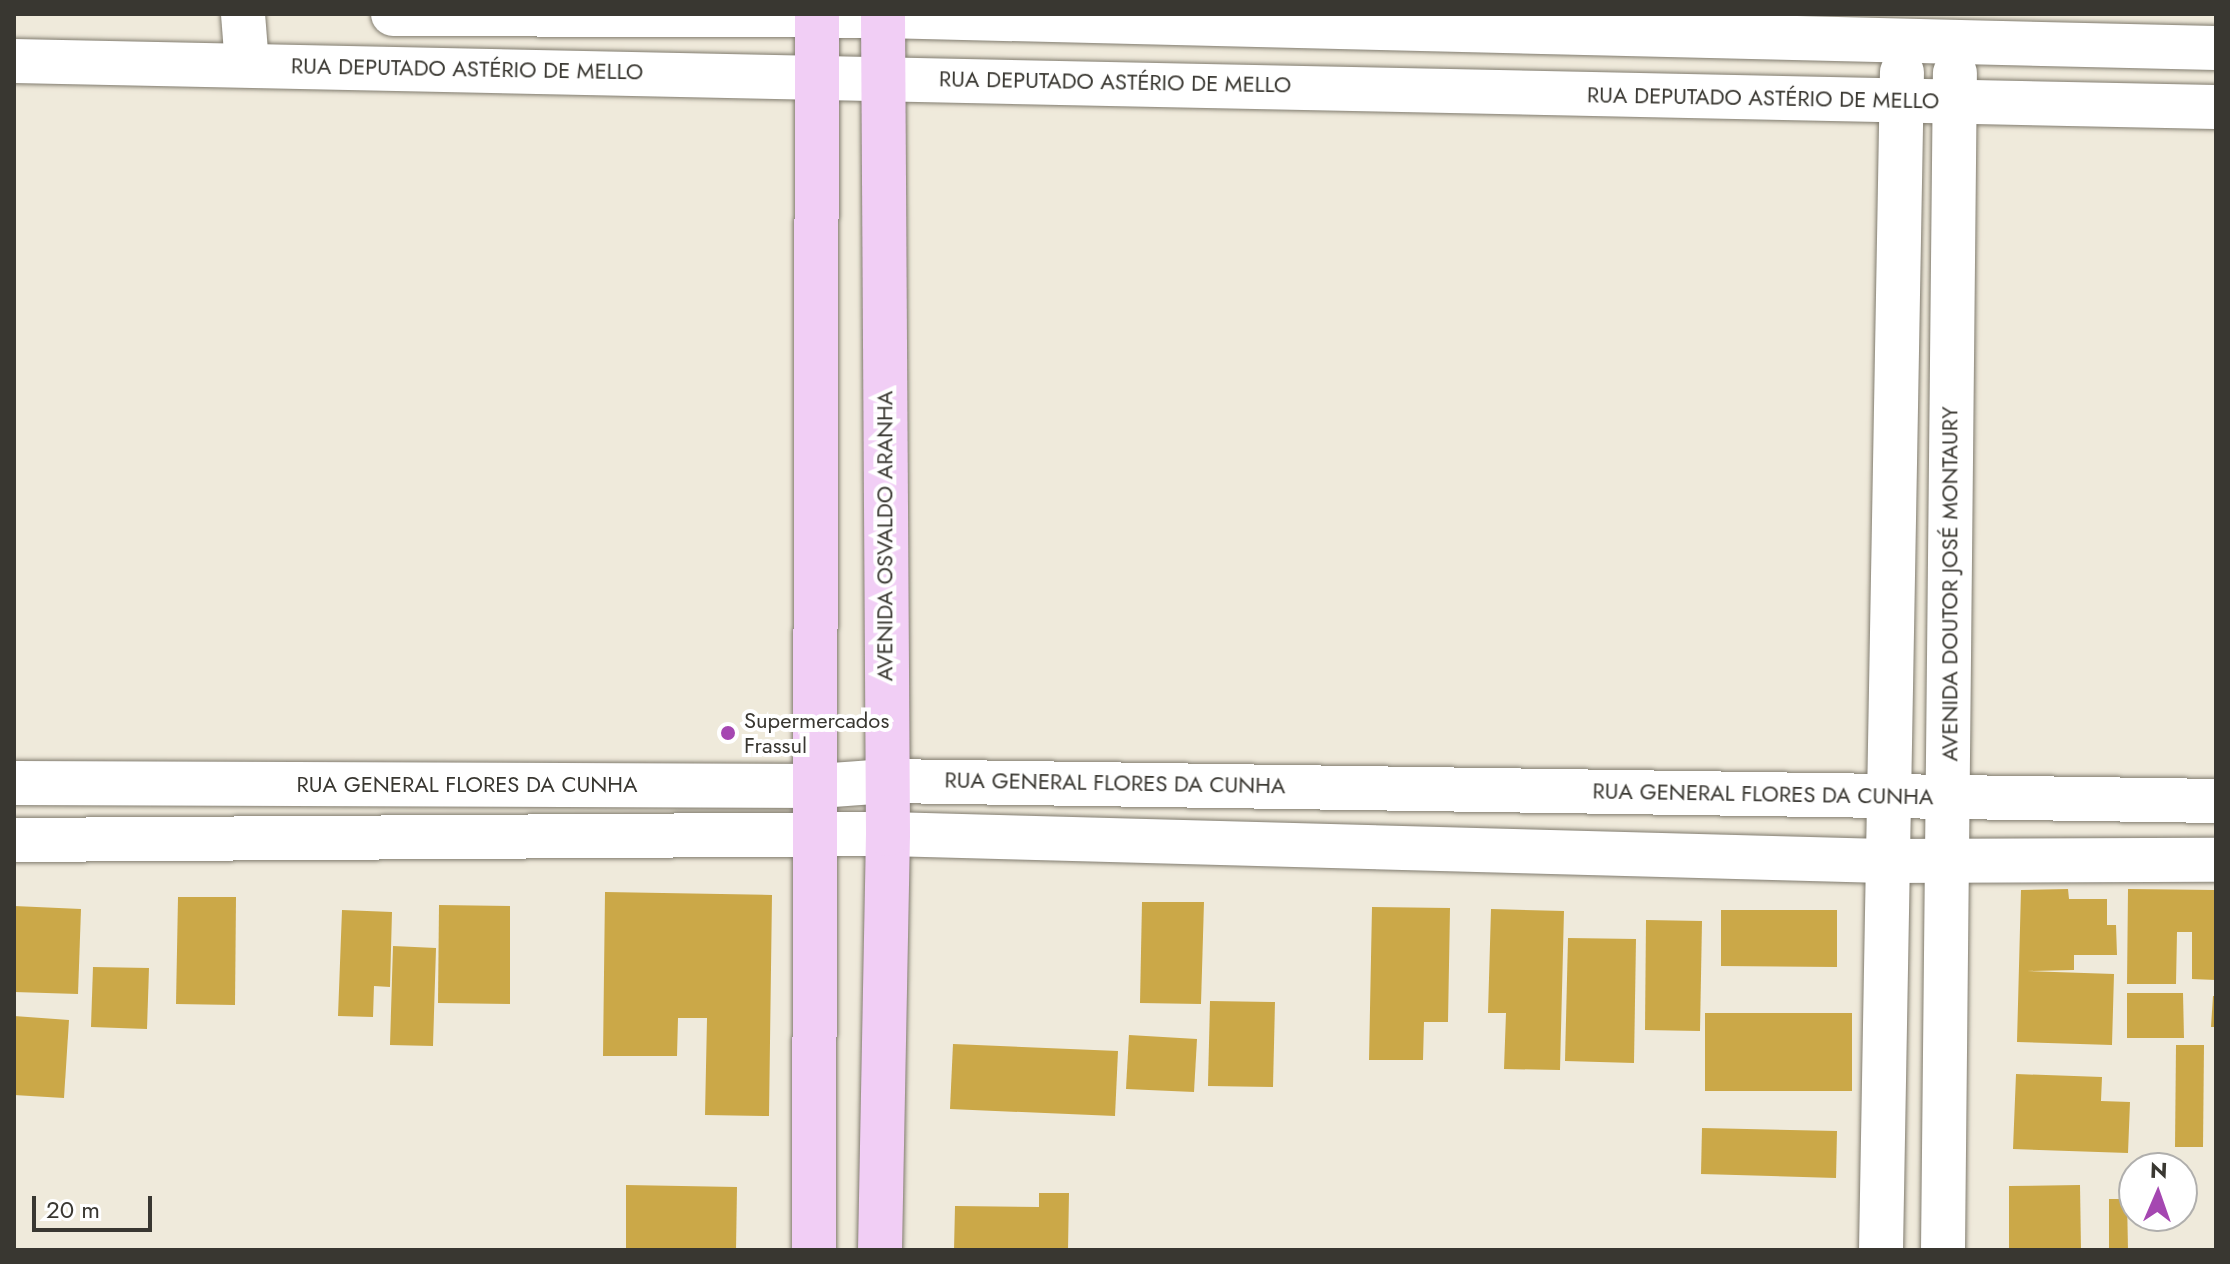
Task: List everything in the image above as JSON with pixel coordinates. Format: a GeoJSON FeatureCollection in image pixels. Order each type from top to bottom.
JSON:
{"type":"FeatureCollection","features":[{"type":"Feature","properties":{"kind":"main road","name":"AVENIDA OSVALDO ARANHA"},"geometry":{"type":"LineString","coordinates":[[880,1250],[888,834],[883,15]]}},
{"type":"Feature","properties":{"kind":"main road"},"geometry":{"type":"LineString","coordinates":[[814,1250],[819,786],[814,74],[817,16]]}},
{"type":"Feature","properties":{"kind":"street"},"geometry":{"type":"LineString","coordinates":[[243,14],[247,65]]}},
{"type":"Feature","properties":{"kind":"street"},"geometry":{"type":"LineString","coordinates":[[393,14],[883,15],[1253,25],[1902,27],[2216,48]]}},
{"type":"Feature","properties":{"kind":"street"},"geometry":{"type":"LineString","coordinates":[[1252,85],[1253,25]]}},
{"type":"Feature","properties":{"kind":"street"},"geometry":{"type":"LineString","coordinates":[[1881,1250],[1885,793],[1902,27]]}},
{"type":"Feature","properties":{"kind":"street","name":"AVENIDA DOUTOR JOSÉ MONTAURY"},"geometry":{"type":"LineString","coordinates":[[1943,1250],[1956,29]]}},
{"type":"Feature","properties":{"kind":"street","name":"RUA DEPUTADO ASTÉRIO DE MELLO"},"geometry":{"type":"LineString","coordinates":[[14,61],[814,74],[2216,107]]}},
{"type":"Feature","properties":{"kind":"street","name":"RUA GENERAL FLORES DA CUNHA"},"geometry":{"type":"LineString","coordinates":[[14,783],[819,786],[887,781],[1885,793],[1949,799],[2216,801]]}},
{"type":"Feature","properties":{"kind":"street"},"geometry":{"type":"LineString","coordinates":[[439,838],[440,785]]}},
{"type":"Feature","properties":{"kind":"street"},"geometry":{"type":"LineString","coordinates":[[1575,789],[1575,853]]}},
{"type":"Feature","properties":{"kind":"street"},"geometry":{"type":"LineString","coordinates":[[14,840],[888,834],[1884,861],[2216,860]]}},
{"type":"Feature","properties":{"kind":"building"},"geometry":{"type":"Polygon","coordinates":[[[2068,889],[2069,899],[2107,899],[2107,925],[2116,925],[2117,955],[2074,955],[2074,970],[2027,971],[2114,974],[2112,1045],[2017,1042],[2021,890],[2068,889]]]}},
{"type":"Feature","properties":{"kind":"building"},"geometry":{"type":"Polygon","coordinates":[[[2128,889],[2216,890],[2216,980],[2192,979],[2192,932],[2177,932],[2176,984],[2127,984],[2128,889]]]}},
{"type":"Feature","properties":{"kind":"building"},"geometry":{"type":"Polygon","coordinates":[[[605,892],[772,895],[769,1116],[705,1115],[707,1018],[678,1018],[677,1056],[603,1056],[605,892]]]}},
{"type":"Feature","properties":{"kind":"building"},"geometry":{"type":"Polygon","coordinates":[[[178,897],[236,897],[235,1005],[176,1004],[178,897]]]}},
{"type":"Feature","properties":{"kind":"building"},"geometry":{"type":"Polygon","coordinates":[[[1142,902],[1204,902],[1201,1004],[1140,1003],[1142,902]]]}},
{"type":"Feature","properties":{"kind":"building"},"geometry":{"type":"Polygon","coordinates":[[[439,905],[510,906],[510,1004],[438,1003],[439,905]]]}},
{"type":"Feature","properties":{"kind":"building"},"geometry":{"type":"Polygon","coordinates":[[[14,906],[81,909],[78,994],[14,992],[14,906]]]}},
{"type":"Feature","properties":{"kind":"building"},"geometry":{"type":"Polygon","coordinates":[[[1372,907],[1450,908],[1448,1022],[1424,1022],[1423,1060],[1369,1060],[1372,907]]]}},
{"type":"Feature","properties":{"kind":"building"},"geometry":{"type":"Polygon","coordinates":[[[1491,909],[1564,911],[1560,1070],[1504,1069],[1506,1013],[1488,1013],[1491,909]]]}},
{"type":"Feature","properties":{"kind":"building"},"geometry":{"type":"Polygon","coordinates":[[[342,910],[392,912],[390,987],[374,986],[373,1017],[338,1016],[342,910]]]}},
{"type":"Feature","properties":{"kind":"building"},"geometry":{"type":"Polygon","coordinates":[[[1721,910],[1837,910],[1837,967],[1721,966],[1721,910]]]}},
{"type":"Feature","properties":{"kind":"building"},"geometry":{"type":"Polygon","coordinates":[[[1646,920],[1702,921],[1700,1031],[1645,1030],[1646,920]]]}},
{"type":"Feature","properties":{"kind":"building"},"geometry":{"type":"Polygon","coordinates":[[[1568,938],[1636,939],[1634,1063],[1565,1061],[1568,938]]]}},
{"type":"Feature","properties":{"kind":"building"},"geometry":{"type":"Polygon","coordinates":[[[393,946],[436,948],[433,1046],[390,1045],[393,946]]]}},
{"type":"Feature","properties":{"kind":"building"},"geometry":{"type":"Polygon","coordinates":[[[93,967],[149,968],[147,1029],[91,1027],[93,967]]]}},
{"type":"Feature","properties":{"kind":"building"},"geometry":{"type":"Polygon","coordinates":[[[2127,993],[2183,993],[2184,1038],[2127,1038],[2127,993]]]}},
{"type":"Feature","properties":{"kind":"building"},"geometry":{"type":"Polygon","coordinates":[[[2213,996],[2216,996],[2216,1027],[2211,1027],[2213,996]]]}},
{"type":"Feature","properties":{"kind":"building"},"geometry":{"type":"Polygon","coordinates":[[[1210,1001],[1275,1002],[1273,1087],[1208,1086],[1210,1001]]]}},
{"type":"Feature","properties":{"kind":"building"},"geometry":{"type":"Polygon","coordinates":[[[1705,1013],[1852,1013],[1852,1091],[1705,1091],[1705,1013]]]}},
{"type":"Feature","properties":{"kind":"building"},"geometry":{"type":"Polygon","coordinates":[[[14,1016],[69,1020],[64,1098],[14,1095],[14,1016]]]}},
{"type":"Feature","properties":{"kind":"building"},"geometry":{"type":"Polygon","coordinates":[[[1129,1035],[1197,1039],[1194,1092],[1126,1089],[1129,1035]]]}},
{"type":"Feature","properties":{"kind":"building"},"geometry":{"type":"Polygon","coordinates":[[[953,1044],[1118,1051],[1115,1116],[950,1109],[953,1044]]]}},
{"type":"Feature","properties":{"kind":"building"},"geometry":{"type":"Polygon","coordinates":[[[2176,1045],[2204,1045],[2203,1147],[2175,1147],[2176,1045]]]}},
{"type":"Feature","properties":{"kind":"building"},"geometry":{"type":"Polygon","coordinates":[[[2016,1074],[2102,1077],[2101,1101],[2130,1102],[2128,1152],[2013,1149],[2016,1074]]]}},
{"type":"Feature","properties":{"kind":"building"},"geometry":{"type":"Polygon","coordinates":[[[1702,1128],[1837,1131],[1836,1178],[1701,1174],[1702,1128]]]}},
{"type":"Feature","properties":{"kind":"building"},"geometry":{"type":"Polygon","coordinates":[[[626,1185],[737,1187],[736,1250],[626,1250],[626,1185]]]}},
{"type":"Feature","properties":{"kind":"building"},"geometry":{"type":"Polygon","coordinates":[[[2080,1185],[2081,1250],[2009,1250],[2009,1186],[2080,1185]]]}},
{"type":"Feature","properties":{"kind":"building"},"geometry":{"type":"Polygon","coordinates":[[[1039,1193],[1069,1193],[1068,1250],[954,1250],[955,1206],[1039,1207],[1039,1193]]]}},
{"type":"Feature","properties":{"kind":"building"},"geometry":{"type":"Polygon","coordinates":[[[2109,1199],[2118,1199],[2118,1232],[2128,1232],[2128,1250],[2109,1250],[2109,1199]]]}},
{"type":"Feature","properties":{"kind":"place","name":"Supermercados Frassul"},"geometry":{"type":"Point","coordinates":[728,733]}}]}
